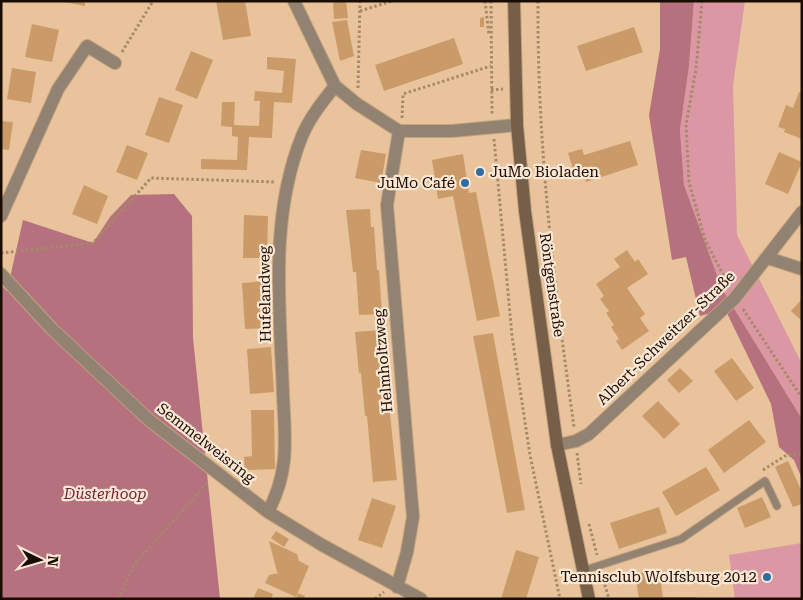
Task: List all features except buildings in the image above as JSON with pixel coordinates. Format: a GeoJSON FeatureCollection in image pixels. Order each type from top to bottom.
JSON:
{"type":"FeatureCollection","features":[{"type":"Feature","properties":{"kind":"street"},"geometry":{"type":"LineString","coordinates":[[294,1],[336,86],[357,104],[399,131],[493,128],[517,125]]}},
{"type":"Feature","properties":{"kind":"street","name":"Röntgenstraße"},"geometry":{"type":"LineString","coordinates":[[514,1],[517,125],[525,211],[557,445],[589,599]]}},
{"type":"Feature","properties":{"kind":"street"},"geometry":{"type":"LineString","coordinates":[[1,216],[58,89],[87,46],[115,63]]}},
{"type":"Feature","properties":{"kind":"street","name":"Hufelandweg"},"geometry":{"type":"LineString","coordinates":[[268,512],[279,491],[286,458],[279,264],[280,222],[287,182],[303,135],[317,109],[336,86]]}},
{"type":"Feature","properties":{"kind":"street","name":"Helmholtzweg"},"geometry":{"type":"LineString","coordinates":[[397,587],[407,552],[413,517],[387,205],[399,131]]}},
{"type":"Feature","properties":{"kind":"street","name":"Albert-Schweitzer-Straße"},"geometry":{"type":"LineString","coordinates":[[557,445],[576,441],[589,434],[735,298],[802,212]]}},
{"type":"Feature","properties":{"kind":"street"},"geometry":{"type":"LineString","coordinates":[[768,258],[802,269]]}},
{"type":"Feature","properties":{"kind":"street","name":"Semmelweisring"},"geometry":{"type":"LineString","coordinates":[[1,274],[52,329],[149,420],[268,512],[322,545],[421,599]]}},
{"type":"Feature","properties":{"kind":"lane"},"geometry":{"type":"LineString","coordinates":[[582,571],[681,540],[765,480],[777,506]]}},
{"type":"Feature","properties":{"kind":"path"},"geometry":{"type":"LineString","coordinates":[[115,63],[154,1]]}},
{"type":"Feature","properties":{"kind":"path"},"geometry":{"type":"LineString","coordinates":[[357,104],[360,1]]}},
{"type":"Feature","properties":{"kind":"path"},"geometry":{"type":"LineString","coordinates":[[360,11],[392,1]]}},
{"type":"Feature","properties":{"kind":"path"},"geometry":{"type":"LineString","coordinates":[[485,1],[491,56]]}},
{"type":"Feature","properties":{"kind":"path"},"geometry":{"type":"LineString","coordinates":[[491,1],[493,128],[512,336],[530,455],[560,599]]}},
{"type":"Feature","properties":{"kind":"path"},"geometry":{"type":"LineString","coordinates":[[538,1],[538,65],[546,209],[581,486]]}},
{"type":"Feature","properties":{"kind":"path"},"geometry":{"type":"LineString","coordinates":[[702,1],[696,69],[686,125],[688,182],[705,240],[735,298],[802,398]]}},
{"type":"Feature","properties":{"kind":"path"},"geometry":{"type":"LineString","coordinates":[[404,108],[403,94],[491,66]]}},
{"type":"Feature","properties":{"kind":"path"},"geometry":{"type":"LineString","coordinates":[[1,253],[94,243],[151,178],[287,182]]}},
{"type":"Feature","properties":{"kind":"path"},"geometry":{"type":"LineString","coordinates":[[765,480],[758,474],[785,456],[802,452]]}},
{"type":"Feature","properties":{"kind":"path"},"geometry":{"type":"LineString","coordinates":[[118,599],[134,565],[217,472]]}},
{"type":"Feature","properties":{"kind":"path"},"geometry":{"type":"LineString","coordinates":[[589,523],[608,599]]}},
{"type":"Feature","properties":{"kind":"shaded area"},"geometry":{"type":"Polygon","coordinates":[[[694,1],[745,1],[733,85],[737,235],[802,364],[802,419],[722,289],[684,185],[680,130],[689,66],[694,1]]]}},
{"type":"Feature","properties":{"kind":"shaded area","name":"Tennisclub Wolfsburg 2012"},"geometry":{"type":"Polygon","coordinates":[[[802,543],[802,599],[735,599],[729,555],[802,543]]]}},
{"type":"Feature","properties":{"kind":"green space"},"geometry":{"type":"Polygon","coordinates":[[[660,1],[694,1],[689,66],[680,130],[684,185],[722,289],[802,419],[802,479],[794,460],[779,447],[771,404],[725,309],[700,316],[686,257],[672,260],[649,115],[660,49],[660,1]]]}},
{"type":"Feature","properties":{"kind":"green space","name":"Düsterhoop"},"geometry":{"type":"Polygon","coordinates":[[[174,194],[192,216],[193,338],[220,599],[1,599],[1,285],[7,291],[23,220],[93,243],[110,217],[131,195],[174,194]]]}},
{"type":"Feature","properties":{"kind":"place","name":"JuMo Bioladen"},"geometry":{"type":"Point","coordinates":[480,172]}},
{"type":"Feature","properties":{"kind":"place","name":"JuMo Café"},"geometry":{"type":"Point","coordinates":[465,183]}},
{"type":"Feature","properties":{"kind":"place","name":"Tennisclub Wolfsburg 2012"},"geometry":{"type":"Point","coordinates":[767,577]}}]}
